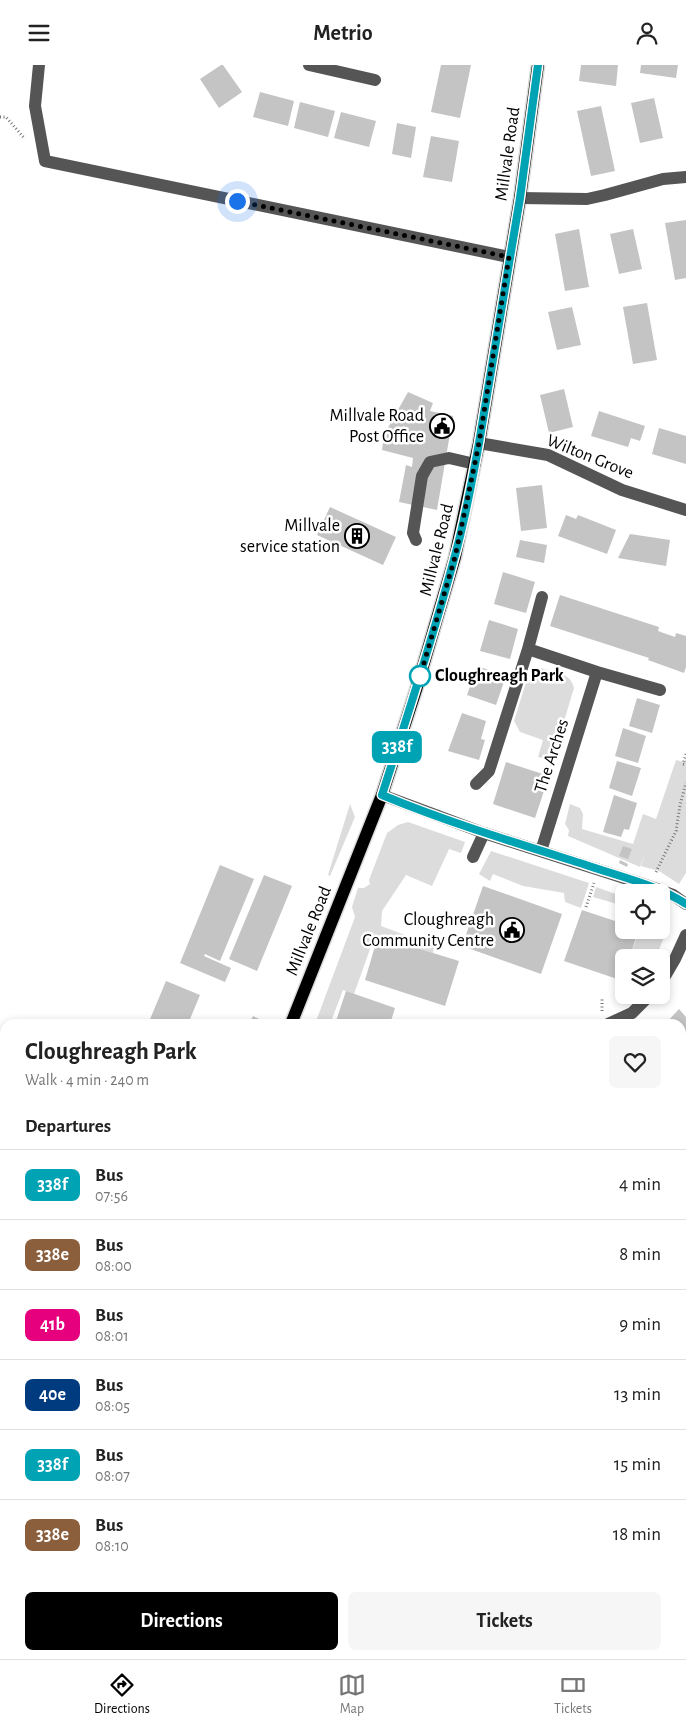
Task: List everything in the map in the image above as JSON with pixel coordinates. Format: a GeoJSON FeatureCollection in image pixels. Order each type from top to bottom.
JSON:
{"type":"FeatureCollection","features":[{"type":"Feature","properties":{"kind":"main road","name":"Millvale Road"},"geometry":{"type":"LineString","coordinates":[[293,1019],[382,795],[416,690],[455,557],[479,443],[520,198],[538,65]]}},
{"type":"Feature","properties":{"kind":"street"},"geometry":{"type":"LineString","coordinates":[[39,65],[35,106],[45,161],[509,257]]}},
{"type":"Feature","properties":{"kind":"street"},"geometry":{"type":"LineString","coordinates":[[309,65],[375,80]]}},
{"type":"Feature","properties":{"kind":"street"},"geometry":{"type":"LineString","coordinates":[[520,198],[587,199],[664,179],[686,177]]}},
{"type":"Feature","properties":{"kind":"street","name":"Wilton Grove"},"geometry":{"type":"LineString","coordinates":[[479,443],[548,455],[622,490],[686,510]]}},
{"type":"Feature","properties":{"kind":"street"},"geometry":{"type":"LineString","coordinates":[[416,540],[413,533],[422,476],[430,462],[449,457],[475,463]]}},
{"type":"Feature","properties":{"kind":"street"},"geometry":{"type":"LineString","coordinates":[[476,784],[489,771],[528,649],[542,597]]}},
{"type":"Feature","properties":{"kind":"street"},"geometry":{"type":"LineString","coordinates":[[528,649],[660,690]]}},
{"type":"Feature","properties":{"kind":"street","name":"The Arches"},"geometry":{"type":"LineString","coordinates":[[541,851],[597,672]]}},
{"type":"Feature","properties":{"kind":"street"},"geometry":{"type":"LineString","coordinates":[[382,795],[484,833],[673,895],[686,904]]}},
{"type":"Feature","properties":{"kind":"street"},"geometry":{"type":"LineString","coordinates":[[473,857],[484,833]]}},
{"type":"Feature","properties":{"kind":"street"},"geometry":{"type":"LineString","coordinates":[[670,968],[686,935]]}},
{"type":"Feature","properties":{"kind":"street"},"geometry":{"type":"LineString","coordinates":[[605,1019],[632,1013],[641,1004]]}},
{"type":"Feature","properties":{"kind":"path"},"geometry":{"type":"LineString","coordinates":[[686,754],[683,764],[686,765]]}},
{"type":"Feature","properties":{"kind":"path"},"geometry":{"type":"LineString","coordinates":[[655,875],[676,831],[686,783]]}},
{"type":"Feature","properties":{"kind":"path"},"geometry":{"type":"LineString","coordinates":[[586,907],[594,883]]}},
{"type":"Feature","properties":{"kind":"path"},"geometry":{"type":"LineString","coordinates":[[602,999],[605,1019]]}},
{"type":"Feature","properties":{"kind":"shaded area"},"geometry":{"type":"Polygon","coordinates":[[[541,668],[566,676],[570,679],[574,688],[552,761],[538,757],[543,740],[520,732],[514,721],[527,679],[532,681],[535,672],[541,668]]]}},
{"type":"Feature","properties":{"kind":"shaded area"},"geometry":{"type":"Polygon","coordinates":[[[686,759],[686,873],[679,884],[659,871],[641,866],[645,854],[640,867],[568,836],[569,830],[565,824],[570,804],[580,808],[583,814],[582,829],[633,844],[643,814],[656,819],[676,760],[684,762],[686,759]]]}},
{"type":"Feature","properties":{"kind":"shaded area"},"geometry":{"type":"Polygon","coordinates":[[[350,804],[355,817],[330,876],[328,875],[350,804]]]}},
{"type":"Feature","properties":{"kind":"shaded area"},"geometry":{"type":"Polygon","coordinates":[[[408,822],[465,842],[461,853],[449,849],[432,886],[406,875],[382,911],[381,926],[434,946],[433,953],[375,935],[354,994],[343,990],[332,1019],[317,1019],[355,917],[352,907],[358,888],[364,888],[370,884],[369,880],[387,833],[398,825],[408,822]]]}},
{"type":"Feature","properties":{"kind":"shaded area"},"geometry":{"type":"Polygon","coordinates":[[[491,851],[589,883],[581,908],[565,902],[564,893],[523,886],[493,874],[490,881],[479,874],[491,851]]]}},
{"type":"Feature","properties":{"kind":"shaded area"},"geometry":{"type":"Polygon","coordinates":[[[596,887],[615,894],[615,903],[593,897],[596,887]]]}},
{"type":"Feature","properties":{"kind":"shaded area"},"geometry":{"type":"Polygon","coordinates":[[[636,939],[663,939],[659,949],[633,949],[636,939]]]}},
{"type":"Feature","properties":{"kind":"building"},"geometry":{"type":"Polygon","coordinates":[[[223,65],[242,92],[219,108],[200,79],[223,65]]]}},
{"type":"Feature","properties":{"kind":"building"},"geometry":{"type":"Polygon","coordinates":[[[441,65],[471,65],[460,118],[431,112],[441,65]]]}},
{"type":"Feature","properties":{"kind":"building"},"geometry":{"type":"Polygon","coordinates":[[[581,65],[618,65],[616,86],[579,81],[581,65]]]}},
{"type":"Feature","properties":{"kind":"building"},"geometry":{"type":"Polygon","coordinates":[[[641,65],[678,65],[676,78],[640,73],[641,65]]]}},
{"type":"Feature","properties":{"kind":"building"},"geometry":{"type":"Polygon","coordinates":[[[260,92],[294,101],[288,126],[253,117],[260,92]]]}},
{"type":"Feature","properties":{"kind":"building"},"geometry":{"type":"Polygon","coordinates":[[[654,98],[663,138],[640,143],[631,103],[654,98]]]}},
{"type":"Feature","properties":{"kind":"building"},"geometry":{"type":"Polygon","coordinates":[[[300,102],[335,111],[328,137],[294,128],[300,102]]]}},
{"type":"Feature","properties":{"kind":"building"},"geometry":{"type":"Polygon","coordinates":[[[601,106],[615,171],[591,176],[577,111],[601,106]]]}},
{"type":"Feature","properties":{"kind":"building"},"geometry":{"type":"Polygon","coordinates":[[[341,112],[376,121],[369,147],[334,138],[341,112]]]}},
{"type":"Feature","properties":{"kind":"building"},"geometry":{"type":"Polygon","coordinates":[[[397,123],[416,127],[411,158],[392,154],[397,123]]]}},
{"type":"Feature","properties":{"kind":"building"},"geometry":{"type":"Polygon","coordinates":[[[431,136],[459,141],[452,182],[423,177],[431,136]]]}},
{"type":"Feature","properties":{"kind":"building"},"geometry":{"type":"Polygon","coordinates":[[[686,220],[686,278],[675,280],[665,223],[686,220]]]}},
{"type":"Feature","properties":{"kind":"building"},"geometry":{"type":"Polygon","coordinates":[[[579,229],[589,287],[565,291],[555,234],[579,229]]]}},
{"type":"Feature","properties":{"kind":"building"},"geometry":{"type":"Polygon","coordinates":[[[633,229],[642,269],[619,274],[610,234],[633,229]]]}},
{"type":"Feature","properties":{"kind":"building"},"geometry":{"type":"Polygon","coordinates":[[[647,303],[657,360],[633,364],[623,307],[647,303]]]}},
{"type":"Feature","properties":{"kind":"building"},"geometry":{"type":"Polygon","coordinates":[[[572,307],[581,345],[557,350],[548,312],[572,307]]]}},
{"type":"Feature","properties":{"kind":"building"},"geometry":{"type":"Polygon","coordinates":[[[564,389],[573,427],[549,433],[540,395],[564,389]]]}},
{"type":"Feature","properties":{"kind":"building"},"geometry":{"type":"Polygon","coordinates":[[[408,392],[433,403],[430,411],[453,416],[437,510],[399,502],[406,465],[412,467],[413,458],[382,450],[384,435],[408,392]]]}},
{"type":"Feature","properties":{"kind":"building"},"geometry":{"type":"Polygon","coordinates":[[[599,411],[645,426],[640,441],[631,438],[628,447],[591,436],[599,411]]]}},
{"type":"Feature","properties":{"kind":"building"},"geometry":{"type":"Polygon","coordinates":[[[659,428],[686,436],[686,464],[652,454],[659,428]]]}},
{"type":"Feature","properties":{"kind":"building"},"geometry":{"type":"Polygon","coordinates":[[[542,485],[547,528],[521,531],[516,488],[542,485]]]}},
{"type":"Feature","properties":{"kind":"building","name":"Millvale service station"},"geometry":{"type":"Polygon","coordinates":[[[330,507],[396,537],[383,565],[317,535],[330,507]]]}},
{"type":"Feature","properties":{"kind":"building"},"geometry":{"type":"Polygon","coordinates":[[[566,515],[576,519],[578,515],[616,530],[607,554],[558,536],[566,515]]]}},
{"type":"Feature","properties":{"kind":"building"},"geometry":{"type":"Polygon","coordinates":[[[630,534],[670,540],[666,566],[618,558],[630,534]]]}},
{"type":"Feature","properties":{"kind":"building"},"geometry":{"type":"Polygon","coordinates":[[[520,540],[547,545],[544,563],[516,557],[520,540]]]}},
{"type":"Feature","properties":{"kind":"building"},"geometry":{"type":"Polygon","coordinates":[[[503,572],[535,582],[526,613],[494,604],[503,572]]]}},
{"type":"Feature","properties":{"kind":"building"},"geometry":{"type":"Polygon","coordinates":[[[560,595],[659,627],[658,631],[675,637],[676,633],[686,636],[686,667],[684,673],[648,660],[649,658],[550,626],[560,595]]]}},
{"type":"Feature","properties":{"kind":"building"},"geometry":{"type":"Polygon","coordinates":[[[489,620],[518,629],[510,659],[480,651],[489,620]]]}},
{"type":"Feature","properties":{"kind":"building"},"geometry":{"type":"Polygon","coordinates":[[[477,666],[506,676],[496,705],[467,695],[477,666]]]}},
{"type":"Feature","properties":{"kind":"building"},"geometry":{"type":"Polygon","coordinates":[[[637,698],[660,705],[652,733],[629,726],[637,698]]]}},
{"type":"Feature","properties":{"kind":"building"},"geometry":{"type":"Polygon","coordinates":[[[462,713],[486,721],[481,739],[485,740],[479,760],[448,751],[462,713]]]}},
{"type":"Feature","properties":{"kind":"building"},"geometry":{"type":"Polygon","coordinates":[[[623,728],[646,736],[638,763],[615,756],[623,728]]]}},
{"type":"Feature","properties":{"kind":"building"},"geometry":{"type":"Polygon","coordinates":[[[617,761],[641,768],[632,796],[609,788],[617,761]]]}},
{"type":"Feature","properties":{"kind":"building"},"geometry":{"type":"Polygon","coordinates":[[[506,762],[549,776],[535,818],[493,804],[506,762]]]}},
{"type":"Feature","properties":{"kind":"building"},"geometry":{"type":"Polygon","coordinates":[[[614,795],[637,803],[629,830],[624,829],[621,837],[603,832],[614,795]]]}},
{"type":"Feature","properties":{"kind":"building"},"geometry":{"type":"Polygon","coordinates":[[[623,846],[632,849],[628,859],[619,856],[623,846]]]}},
{"type":"Feature","properties":{"kind":"building"},"geometry":{"type":"Polygon","coordinates":[[[620,860],[628,864],[627,867],[619,863],[620,860]]]}},
{"type":"Feature","properties":{"kind":"building"},"geometry":{"type":"Polygon","coordinates":[[[220,865],[254,879],[220,961],[205,954],[204,956],[231,968],[225,982],[180,963],[220,865]]]}},
{"type":"Feature","properties":{"kind":"building"},"geometry":{"type":"Polygon","coordinates":[[[264,875],[292,886],[257,971],[229,959],[264,875]]]}},
{"type":"Feature","properties":{"kind":"building","name":"Cloughreagh Community Centre"},"geometry":{"type":"Polygon","coordinates":[[[483,886],[562,914],[541,974],[462,946],[483,886]]]}},
{"type":"Feature","properties":{"kind":"building"},"geometry":{"type":"Polygon","coordinates":[[[582,910],[615,921],[615,939],[635,939],[632,949],[615,949],[615,978],[564,961],[582,910]]]}},
{"type":"Feature","properties":{"kind":"building"},"geometry":{"type":"Polygon","coordinates":[[[378,936],[459,961],[445,1006],[365,980],[378,936]]]}},
{"type":"Feature","properties":{"kind":"building"},"geometry":{"type":"Polygon","coordinates":[[[166,981],[200,995],[190,1019],[150,1019],[166,981]]]}},
{"type":"Feature","properties":{"kind":"building"},"geometry":{"type":"Polygon","coordinates":[[[346,991],[395,1008],[392,1019],[337,1019],[346,991]]]}},
{"type":"Feature","properties":{"kind":"building"},"geometry":{"type":"Polygon","coordinates":[[[679,1009],[686,1017],[686,1019],[670,1019],[679,1009]]]}},
{"type":"Feature","properties":{"kind":"bus line","name":"338f"},"geometry":{"type":"LineString","coordinates":[[538,65],[520,198],[479,443],[455,557],[416,690],[382,795],[484,833],[640,883],[673,895],[686,904]]}},
{"type":"Feature","properties":{"kind":"place","name":"Millvale Road Post Office"},"geometry":{"type":"Point","coordinates":[442,426]}},
{"type":"Feature","properties":{"kind":"place","name":"Millvale service station"},"geometry":{"type":"Point","coordinates":[357,536]}},
{"type":"Feature","properties":{"kind":"place","name":"Cloughreagh Park"},"geometry":{"type":"Point","coordinates":[420,676]}},
{"type":"Feature","properties":{"kind":"place","name":"Cloughreagh Community Centre"},"geometry":{"type":"Point","coordinates":[512,930]}},
{"type":"Feature","properties":{"kind":"route"},"geometry":{"type":"LineString","coordinates":[[237,201],[509,257],[475,463],[455,557],[419,680],[420,676]]}}]}
